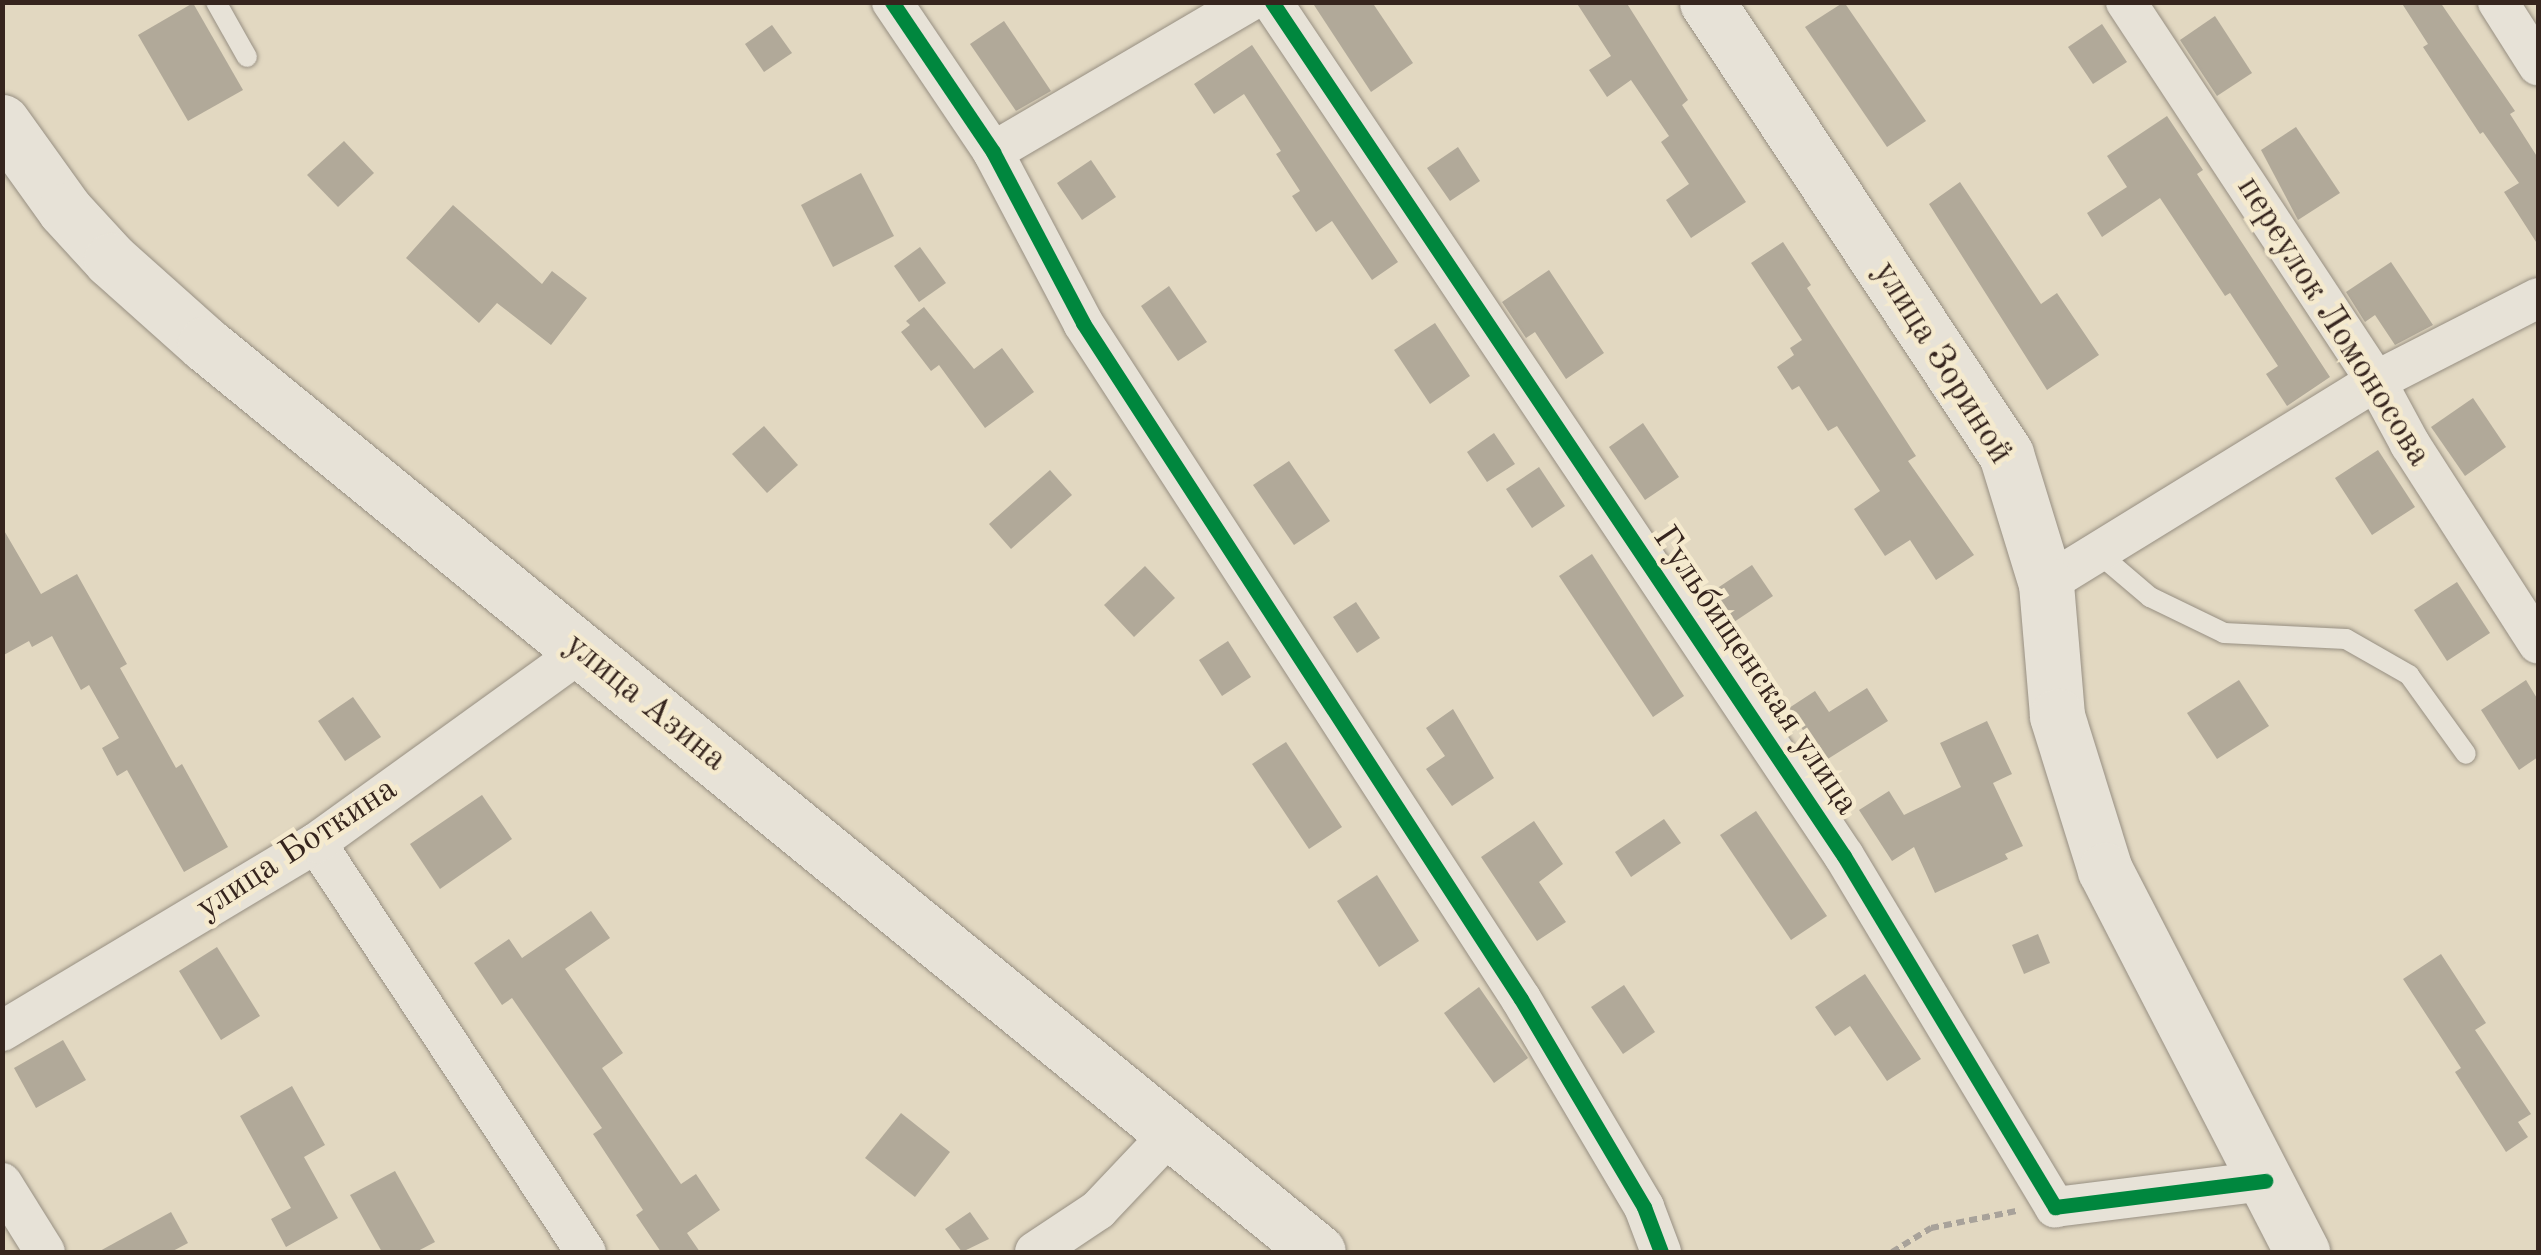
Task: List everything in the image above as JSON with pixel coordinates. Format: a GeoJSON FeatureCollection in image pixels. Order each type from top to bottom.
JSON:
{"type":"FeatureCollection","features":[{"type":"Feature","properties":{"kind":"main road","name":"улица Зориной"},"geometry":{"type":"LineString","coordinates":[[1706,2],[2006,454],[2046,584],[2057,716],[2105,870],[2302,1252]]}},
{"type":"Feature","properties":{"kind":"main road","name":"улица Азина"},"geometry":{"type":"LineString","coordinates":[[2,122],[65,210],[111,260],[205,344],[1169,1135],[1318,1252]]}},
{"type":"Feature","properties":{"kind":"street"},"geometry":{"type":"LineString","coordinates":[[892,2],[993,152],[1083,323],[1521,999],[1644,1207],[1661,1252]]}},
{"type":"Feature","properties":{"kind":"street"},"geometry":{"type":"LineString","coordinates":[[993,152],[1249,2]]}},
{"type":"Feature","properties":{"kind":"street","name":"Гульбищенская улица"},"geometry":{"type":"LineString","coordinates":[[1272,2],[1844,856],[2055,1207]]}},
{"type":"Feature","properties":{"kind":"street","name":"переулок Ломоносова"},"geometry":{"type":"LineString","coordinates":[[2126,2],[2376,381],[2410,444],[2538,643]]}},
{"type":"Feature","properties":{"kind":"street"},"geometry":{"type":"LineString","coordinates":[[2498,2],[2538,65]]}},
{"type":"Feature","properties":{"kind":"street"},"geometry":{"type":"LineString","coordinates":[[2046,584],[2376,381],[2538,298]]}},
{"type":"Feature","properties":{"kind":"street","name":"улица Боткина"},"geometry":{"type":"LineString","coordinates":[[2,1031],[316,843],[582,651]]}},
{"type":"Feature","properties":{"kind":"street"},"geometry":{"type":"LineString","coordinates":[[316,843],[586,1252]]}},
{"type":"Feature","properties":{"kind":"street"},"geometry":{"type":"LineString","coordinates":[[1035,1252],[1098,1210],[1169,1135]]}},
{"type":"Feature","properties":{"kind":"street"},"geometry":{"type":"LineString","coordinates":[[2055,1207],[2265,1181]]}},
{"type":"Feature","properties":{"kind":"street"},"geometry":{"type":"LineString","coordinates":[[2,1184],[46,1252]]}},
{"type":"Feature","properties":{"kind":"lane"},"geometry":{"type":"LineString","coordinates":[[216,2],[247,57]]}},
{"type":"Feature","properties":{"kind":"lane"},"geometry":{"type":"LineString","coordinates":[[2097,552],[2150,597],[2224,633],[2346,638],[2409,675],[2466,754]]}},
{"type":"Feature","properties":{"kind":"path"},"geometry":{"type":"LineString","coordinates":[[1892,1252],[1931,1228],[1982,1214],[2055,1207]]}},
{"type":"Feature","properties":{"kind":"building"},"geometry":{"type":"Polygon","coordinates":[[[1312,2],[1372,2],[1413,63],[1371,92],[1312,2]]]}},
{"type":"Feature","properties":{"kind":"building"},"geometry":{"type":"Polygon","coordinates":[[[1576,2],[1626,2],[1688,100],[1682,105],[1746,202],[1691,238],[1666,200],[1689,184],[1661,142],[1669,136],[1631,80],[1607,97],[1589,70],[1611,56],[1576,2]]]}},
{"type":"Feature","properties":{"kind":"building"},"geometry":{"type":"Polygon","coordinates":[[[1844,2],[1926,121],[1887,147],[1805,27],[1844,2]]]}},
{"type":"Feature","properties":{"kind":"building"},"geometry":{"type":"Polygon","coordinates":[[[2401,2],[2440,2],[2515,111],[2510,114],[2538,158],[2538,245],[2504,192],[2519,183],[2483,132],[2480,134],[2423,47],[2428,44],[2401,2]]]}},
{"type":"Feature","properties":{"kind":"building"},"geometry":{"type":"Polygon","coordinates":[[[193,3],[243,90],[188,121],[138,35],[193,3]]]}},
{"type":"Feature","properties":{"kind":"building"},"geometry":{"type":"Polygon","coordinates":[[[2215,16],[2252,73],[2217,96],[2180,40],[2215,16]]]}},
{"type":"Feature","properties":{"kind":"building"},"geometry":{"type":"Polygon","coordinates":[[[1004,21],[1051,91],[1016,111],[970,44],[1004,21]]]}},
{"type":"Feature","properties":{"kind":"building"},"geometry":{"type":"Polygon","coordinates":[[[2102,24],[2127,62],[2093,84],[2068,47],[2102,24]]]}},
{"type":"Feature","properties":{"kind":"building"},"geometry":{"type":"Polygon","coordinates":[[[772,25],[792,53],[764,72],[745,44],[772,25]]]}},
{"type":"Feature","properties":{"kind":"building"},"geometry":{"type":"Polygon","coordinates":[[[1252,45],[1398,262],[1372,280],[1332,221],[1316,232],[1292,196],[1300,191],[1276,154],[1281,151],[1244,94],[1214,114],[1194,84],[1252,45]]]}},
{"type":"Feature","properties":{"kind":"building"},"geometry":{"type":"Polygon","coordinates":[[[2167,116],[2203,170],[2197,174],[2330,377],[2287,406],[2266,374],[2278,366],[2230,293],[2225,296],[2160,198],[2102,237],[2087,213],[2127,187],[2107,156],[2167,116]]]}},
{"type":"Feature","properties":{"kind":"building"},"geometry":{"type":"Polygon","coordinates":[[[2296,127],[2340,193],[2298,220],[2261,150],[2296,127]]]}},
{"type":"Feature","properties":{"kind":"building"},"geometry":{"type":"Polygon","coordinates":[[[344,141],[374,173],[338,207],[307,175],[344,141]]]}},
{"type":"Feature","properties":{"kind":"building"},"geometry":{"type":"Polygon","coordinates":[[[1458,147],[1480,181],[1450,201],[1427,168],[1458,147]]]}},
{"type":"Feature","properties":{"kind":"building"},"geometry":{"type":"Polygon","coordinates":[[[1091,160],[1116,197],[1082,220],[1057,183],[1091,160]]]}},
{"type":"Feature","properties":{"kind":"building"},"geometry":{"type":"Polygon","coordinates":[[[861,173],[894,236],[833,267],[801,205],[861,173]]]}},
{"type":"Feature","properties":{"kind":"building"},"geometry":{"type":"Polygon","coordinates":[[[1960,182],[2041,304],[2057,293],[2099,355],[2047,390],[1929,204],[1960,182]]]}},
{"type":"Feature","properties":{"kind":"building"},"geometry":{"type":"Polygon","coordinates":[[[453,205],[542,284],[552,271],[587,298],[551,345],[497,303],[479,323],[406,258],[453,205]]]}},
{"type":"Feature","properties":{"kind":"building"},"geometry":{"type":"Polygon","coordinates":[[[1783,242],[1811,285],[1807,288],[1916,456],[1908,461],[1974,555],[1936,580],[1910,540],[1885,556],[1854,509],[1880,491],[1837,426],[1828,431],[1799,386],[1792,390],[1777,367],[1794,355],[1790,348],[1802,340],[1751,263],[1783,242]]]}},
{"type":"Feature","properties":{"kind":"building"},"geometry":{"type":"Polygon","coordinates":[[[920,247],[946,283],[919,302],[894,266],[920,247]]]}},
{"type":"Feature","properties":{"kind":"building"},"geometry":{"type":"Polygon","coordinates":[[[2391,262],[2433,325],[2395,345],[2375,315],[2365,322],[2346,292],[2391,262]]]}},
{"type":"Feature","properties":{"kind":"building"},"geometry":{"type":"Polygon","coordinates":[[[1549,270],[1604,353],[1566,379],[1535,332],[1526,338],[1502,302],[1549,270]]]}},
{"type":"Feature","properties":{"kind":"building"},"geometry":{"type":"Polygon","coordinates":[[[1169,286],[1207,342],[1178,361],[1141,306],[1169,286]]]}},
{"type":"Feature","properties":{"kind":"building"},"geometry":{"type":"Polygon","coordinates":[[[924,307],[974,369],[1002,348],[1034,392],[985,428],[939,365],[931,371],[901,332],[910,325],[906,321],[924,307]]]}},
{"type":"Feature","properties":{"kind":"building"},"geometry":{"type":"Polygon","coordinates":[[[1435,323],[1470,376],[1430,404],[1394,350],[1435,323]]]}},
{"type":"Feature","properties":{"kind":"building"},"geometry":{"type":"Polygon","coordinates":[[[2473,398],[2506,447],[2465,476],[2431,427],[2473,398]]]}},
{"type":"Feature","properties":{"kind":"building"},"geometry":{"type":"Polygon","coordinates":[[[1643,423],[1679,477],[1645,500],[1609,447],[1643,423]]]}},
{"type":"Feature","properties":{"kind":"building"},"geometry":{"type":"Polygon","coordinates":[[[764,426],[798,465],[767,493],[732,454],[764,426]]]}},
{"type":"Feature","properties":{"kind":"building"},"geometry":{"type":"Polygon","coordinates":[[[1494,433],[1515,464],[1487,482],[1467,452],[1494,433]]]}},
{"type":"Feature","properties":{"kind":"building"},"geometry":{"type":"Polygon","coordinates":[[[2378,450],[2415,507],[2372,535],[2335,478],[2378,450]]]}},
{"type":"Feature","properties":{"kind":"building"},"geometry":{"type":"Polygon","coordinates":[[[1289,461],[1330,521],[1294,545],[1253,485],[1289,461]]]}},
{"type":"Feature","properties":{"kind":"building"},"geometry":{"type":"Polygon","coordinates":[[[1539,467],[1565,506],[1532,528],[1506,489],[1539,467]]]}},
{"type":"Feature","properties":{"kind":"building"},"geometry":{"type":"Polygon","coordinates":[[[1050,470],[1072,495],[1011,549],[989,524],[1050,470]]]}},
{"type":"Feature","properties":{"kind":"building"},"geometry":{"type":"Polygon","coordinates":[[[2,527],[41,594],[77,574],[127,664],[120,668],[176,768],[182,764],[228,847],[184,872],[127,770],[117,776],[102,748],[119,738],[89,685],[81,690],[52,636],[32,647],[29,641],[2,656],[2,527]]]}},
{"type":"Feature","properties":{"kind":"building"},"geometry":{"type":"Polygon","coordinates":[[[1592,554],[1684,696],[1653,717],[1559,576],[1592,554]]]}},
{"type":"Feature","properties":{"kind":"building"},"geometry":{"type":"Polygon","coordinates":[[[1752,565],[1773,596],[1731,624],[1710,593],[1752,565]]]}},
{"type":"Feature","properties":{"kind":"building"},"geometry":{"type":"Polygon","coordinates":[[[1145,566],[1175,598],[1134,637],[1104,605],[1145,566]]]}},
{"type":"Feature","properties":{"kind":"building"},"geometry":{"type":"Polygon","coordinates":[[[2457,582],[2490,633],[2447,661],[2414,610],[2457,582]]]}},
{"type":"Feature","properties":{"kind":"building"},"geometry":{"type":"Polygon","coordinates":[[[1356,602],[1380,638],[1357,653],[1333,617],[1356,602]]]}},
{"type":"Feature","properties":{"kind":"building"},"geometry":{"type":"Polygon","coordinates":[[[1228,641],[1251,677],[1222,696],[1199,660],[1228,641]]]}},
{"type":"Feature","properties":{"kind":"building"},"geometry":{"type":"Polygon","coordinates":[[[2239,680],[2269,726],[2217,759],[2187,713],[2239,680]]]}},
{"type":"Feature","properties":{"kind":"building"},"geometry":{"type":"Polygon","coordinates":[[[2526,680],[2538,700],[2538,757],[2519,770],[2481,710],[2526,680]]]}},
{"type":"Feature","properties":{"kind":"building"},"geometry":{"type":"Polygon","coordinates":[[[1867,688],[1888,721],[1823,762],[1789,708],[1815,691],[1829,712],[1867,688]]]}},
{"type":"Feature","properties":{"kind":"building"},"geometry":{"type":"Polygon","coordinates":[[[353,697],[381,737],[345,761],[318,721],[353,697]]]}},
{"type":"Feature","properties":{"kind":"building"},"geometry":{"type":"Polygon","coordinates":[[[1453,709],[1494,778],[1452,806],[1426,769],[1445,756],[1426,728],[1453,709]]]}},
{"type":"Feature","properties":{"kind":"building"},"geometry":{"type":"Polygon","coordinates":[[[1987,721],[2012,774],[1993,783],[2023,846],[2005,854],[2008,859],[1935,893],[1914,847],[1892,861],[1859,810],[1889,791],[1904,815],[1961,787],[1940,743],[1987,721]]]}},
{"type":"Feature","properties":{"kind":"building"},"geometry":{"type":"Polygon","coordinates":[[[1286,742],[1342,827],[1309,849],[1252,764],[1286,742]]]}},
{"type":"Feature","properties":{"kind":"building"},"geometry":{"type":"Polygon","coordinates":[[[482,795],[512,839],[440,889],[410,844],[482,795]]]}},
{"type":"Feature","properties":{"kind":"building"},"geometry":{"type":"Polygon","coordinates":[[[1756,811],[1827,916],[1791,940],[1720,835],[1756,811]]]}},
{"type":"Feature","properties":{"kind":"building"},"geometry":{"type":"Polygon","coordinates":[[[1664,819],[1681,843],[1631,877],[1615,852],[1664,819]]]}},
{"type":"Feature","properties":{"kind":"building"},"geometry":{"type":"Polygon","coordinates":[[[1534,821],[1563,864],[1539,882],[1566,922],[1537,941],[1481,857],[1534,821]]]}},
{"type":"Feature","properties":{"kind":"building"},"geometry":{"type":"Polygon","coordinates":[[[1377,875],[1419,941],[1379,967],[1337,901],[1377,875]]]}},
{"type":"Feature","properties":{"kind":"building"},"geometry":{"type":"Polygon","coordinates":[[[591,911],[610,938],[565,969],[623,1053],[602,1068],[681,1184],[696,1174],[720,1210],[687,1233],[700,1252],[661,1252],[636,1215],[643,1210],[593,1134],[602,1128],[512,998],[502,1005],[474,963],[509,939],[522,958],[591,911]]]}},
{"type":"Feature","properties":{"kind":"building"},"geometry":{"type":"Polygon","coordinates":[[[2038,934],[2050,963],[2024,974],[2012,945],[2038,934]]]}},
{"type":"Feature","properties":{"kind":"building"},"geometry":{"type":"Polygon","coordinates":[[[217,947],[260,1016],[221,1040],[179,971],[217,947]]]}},
{"type":"Feature","properties":{"kind":"building"},"geometry":{"type":"Polygon","coordinates":[[[2441,954],[2486,1023],[2475,1030],[2531,1114],[2518,1122],[2528,1137],[2506,1152],[2455,1072],[2461,1068],[2403,979],[2441,954]]]}},
{"type":"Feature","properties":{"kind":"building"},"geometry":{"type":"Polygon","coordinates":[[[1865,974],[1921,1059],[1887,1081],[1850,1026],[1835,1036],[1815,1007],[1865,974]]]}},
{"type":"Feature","properties":{"kind":"building"},"geometry":{"type":"Polygon","coordinates":[[[1624,985],[1655,1032],[1623,1054],[1591,1007],[1624,985]]]}},
{"type":"Feature","properties":{"kind":"building"},"geometry":{"type":"Polygon","coordinates":[[[1479,987],[1528,1058],[1494,1083],[1444,1013],[1479,987]]]}},
{"type":"Feature","properties":{"kind":"building"},"geometry":{"type":"Polygon","coordinates":[[[63,1040],[86,1080],[36,1108],[14,1068],[63,1040]]]}},
{"type":"Feature","properties":{"kind":"building"},"geometry":{"type":"Polygon","coordinates":[[[292,1086],[325,1145],[304,1157],[338,1218],[286,1247],[271,1219],[291,1208],[240,1116],[292,1086]]]}},
{"type":"Feature","properties":{"kind":"building"},"geometry":{"type":"Polygon","coordinates":[[[901,1113],[950,1152],[915,1197],[865,1158],[901,1113]]]}},
{"type":"Feature","properties":{"kind":"building"},"geometry":{"type":"Polygon","coordinates":[[[395,1171],[435,1242],[416,1252],[382,1252],[350,1195],[395,1171]]]}},
{"type":"Feature","properties":{"kind":"building"},"geometry":{"type":"Polygon","coordinates":[[[171,1212],[188,1243],[171,1252],[98,1252],[171,1212]]]}},
{"type":"Feature","properties":{"kind":"building"},"geometry":{"type":"Polygon","coordinates":[[[970,1212],[989,1239],[962,1252],[945,1229],[970,1212]]]}},
{"type":"Feature","properties":{"kind":"cycle path"},"geometry":{"type":"LineString","coordinates":[[892,2],[993,152],[1083,323],[1521,999],[1644,1207],[1661,1252]]}},
{"type":"Feature","properties":{"kind":"cycle path"},"geometry":{"type":"LineString","coordinates":[[1272,2],[1844,856],[2055,1207],[2265,1181]]}}]}
